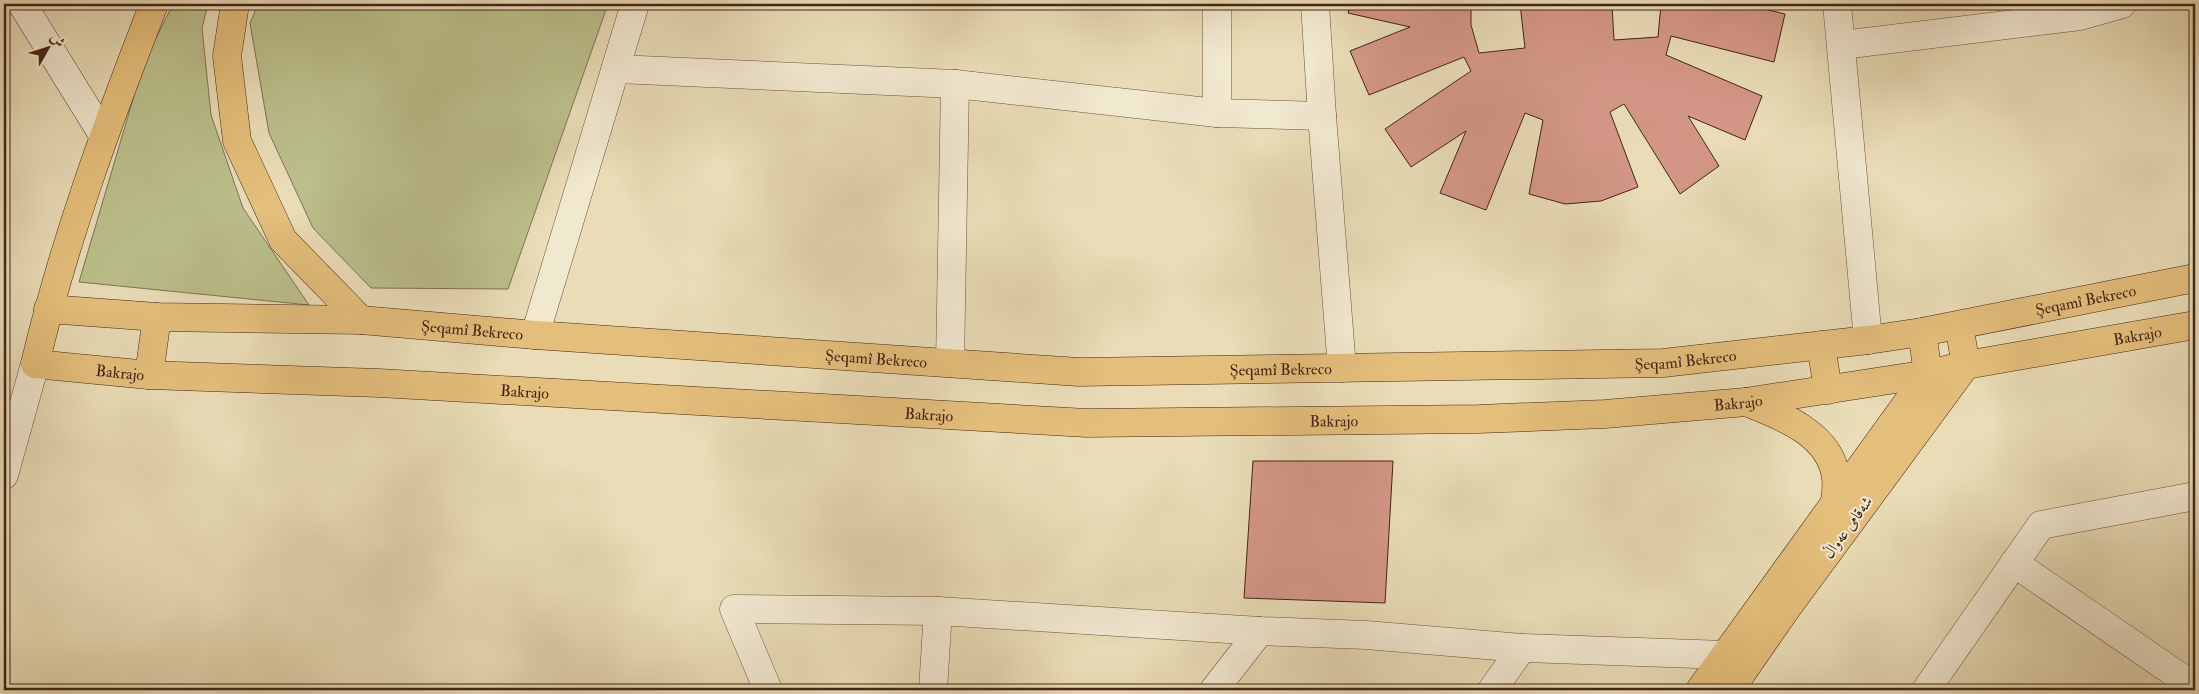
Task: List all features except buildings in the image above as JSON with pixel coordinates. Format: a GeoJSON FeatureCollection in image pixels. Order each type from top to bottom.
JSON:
{"type":"FeatureCollection","features":[{"type":"Feature","properties":{"kind":"main road"},"geometry":{"type":"LineString","coordinates":[[35,364],[48,309],[103,134],[154,4]]}},
{"type":"Feature","properties":{"kind":"main road"},"geometry":{"type":"LineString","coordinates":[[235,4],[227,56],[237,141],[283,240],[361,320]]}},
{"type":"Feature","properties":{"kind":"main road","name":"Şeqamî Bekreco"},"geometry":{"type":"LineString","coordinates":[[48,309],[157,318],[361,320],[535,335],[1079,372],[1663,363],[1868,340],[1922,332],[2195,278]]}},
{"type":"Feature","properties":{"kind":"main road"},"geometry":{"type":"LineString","coordinates":[[149,375],[157,318]]}},
{"type":"Feature","properties":{"kind":"main road","name":"Bakrajo"},"geometry":{"type":"LineString","coordinates":[[35,364],[149,375],[389,384],[1087,423],[1480,419],[1605,414],[1746,402],[1928,374],[1966,365],[2195,325]]}},
{"type":"Feature","properties":{"kind":"main road"},"geometry":{"type":"LineString","coordinates":[[1959,326],[1966,365]]}},
{"type":"Feature","properties":{"kind":"main road"},"geometry":{"type":"LineString","coordinates":[[1922,332],[1928,374]]}},
{"type":"Feature","properties":{"kind":"main road"},"geometry":{"type":"LineString","coordinates":[[1821,345],[1828,390]]}},
{"type":"Feature","properties":{"kind":"main road","name":"شەقامی عەواڵ"},"geometry":{"type":"LineString","coordinates":[[1730,690],[1790,604],[1966,365]]}},
{"type":"Feature","properties":{"kind":"main road","name":"شەقامی عەواڵ"},"geometry":{"type":"LineString","coordinates":[[1700,690],[1928,374]]}},
{"type":"Feature","properties":{"kind":"main road"},"geometry":{"type":"LineString","coordinates":[[1746,402],[1791,422],[1816,440],[1833,465],[1836,479],[1835,502]]}},
{"type":"Feature","properties":{"kind":"street"},"geometry":{"type":"LineString","coordinates":[[22,4],[103,134]]}},
{"type":"Feature","properties":{"kind":"street"},"geometry":{"type":"LineString","coordinates":[[535,335],[635,4]]}},
{"type":"Feature","properties":{"kind":"street"},"geometry":{"type":"LineString","coordinates":[[1217,4],[1217,113]]}},
{"type":"Feature","properties":{"kind":"street"},"geometry":{"type":"LineString","coordinates":[[1316,4],[1322,116],[1342,368]]}},
{"type":"Feature","properties":{"kind":"street"},"geometry":{"type":"LineString","coordinates":[[1837,4],[1868,340]]}},
{"type":"Feature","properties":{"kind":"street"},"geometry":{"type":"LineString","coordinates":[[1842,46],[2122,4]]}},
{"type":"Feature","properties":{"kind":"street"},"geometry":{"type":"LineString","coordinates":[[616,69],[955,84],[1217,113],[1322,116]]}},
{"type":"Feature","properties":{"kind":"street"},"geometry":{"type":"LineString","coordinates":[[950,363],[955,84]]}},
{"type":"Feature","properties":{"kind":"street"},"geometry":{"type":"LineString","coordinates":[[4,475],[35,364]]}},
{"type":"Feature","properties":{"kind":"street"},"geometry":{"type":"LineString","coordinates":[[1926,690],[2041,525],[2195,496]]}},
{"type":"Feature","properties":{"kind":"street"},"geometry":{"type":"LineString","coordinates":[[2014,563],[2195,687]]}},
{"type":"Feature","properties":{"kind":"street"},"geometry":{"type":"LineString","coordinates":[[768,690],[734,609],[938,611],[1260,631],[1366,635],[1522,648],[1725,655]]}},
{"type":"Feature","properties":{"kind":"street"},"geometry":{"type":"LineString","coordinates":[[933,690],[938,611]]}},
{"type":"Feature","properties":{"kind":"street"},"geometry":{"type":"LineString","coordinates":[[1214,690],[1260,631]]}},
{"type":"Feature","properties":{"kind":"street"},"geometry":{"type":"LineString","coordinates":[[1492,690],[1522,648]]}},
{"type":"Feature","properties":{"kind":"green space"},"geometry":{"type":"Polygon","coordinates":[[[173,4],[208,4],[202,28],[211,115],[243,208],[309,305],[79,282],[144,62],[173,4]]]}},
{"type":"Feature","properties":{"kind":"green space"},"geometry":{"type":"Polygon","coordinates":[[[258,4],[608,4],[508,289],[371,288],[313,228],[269,133],[250,23],[258,4]]]}}]}
